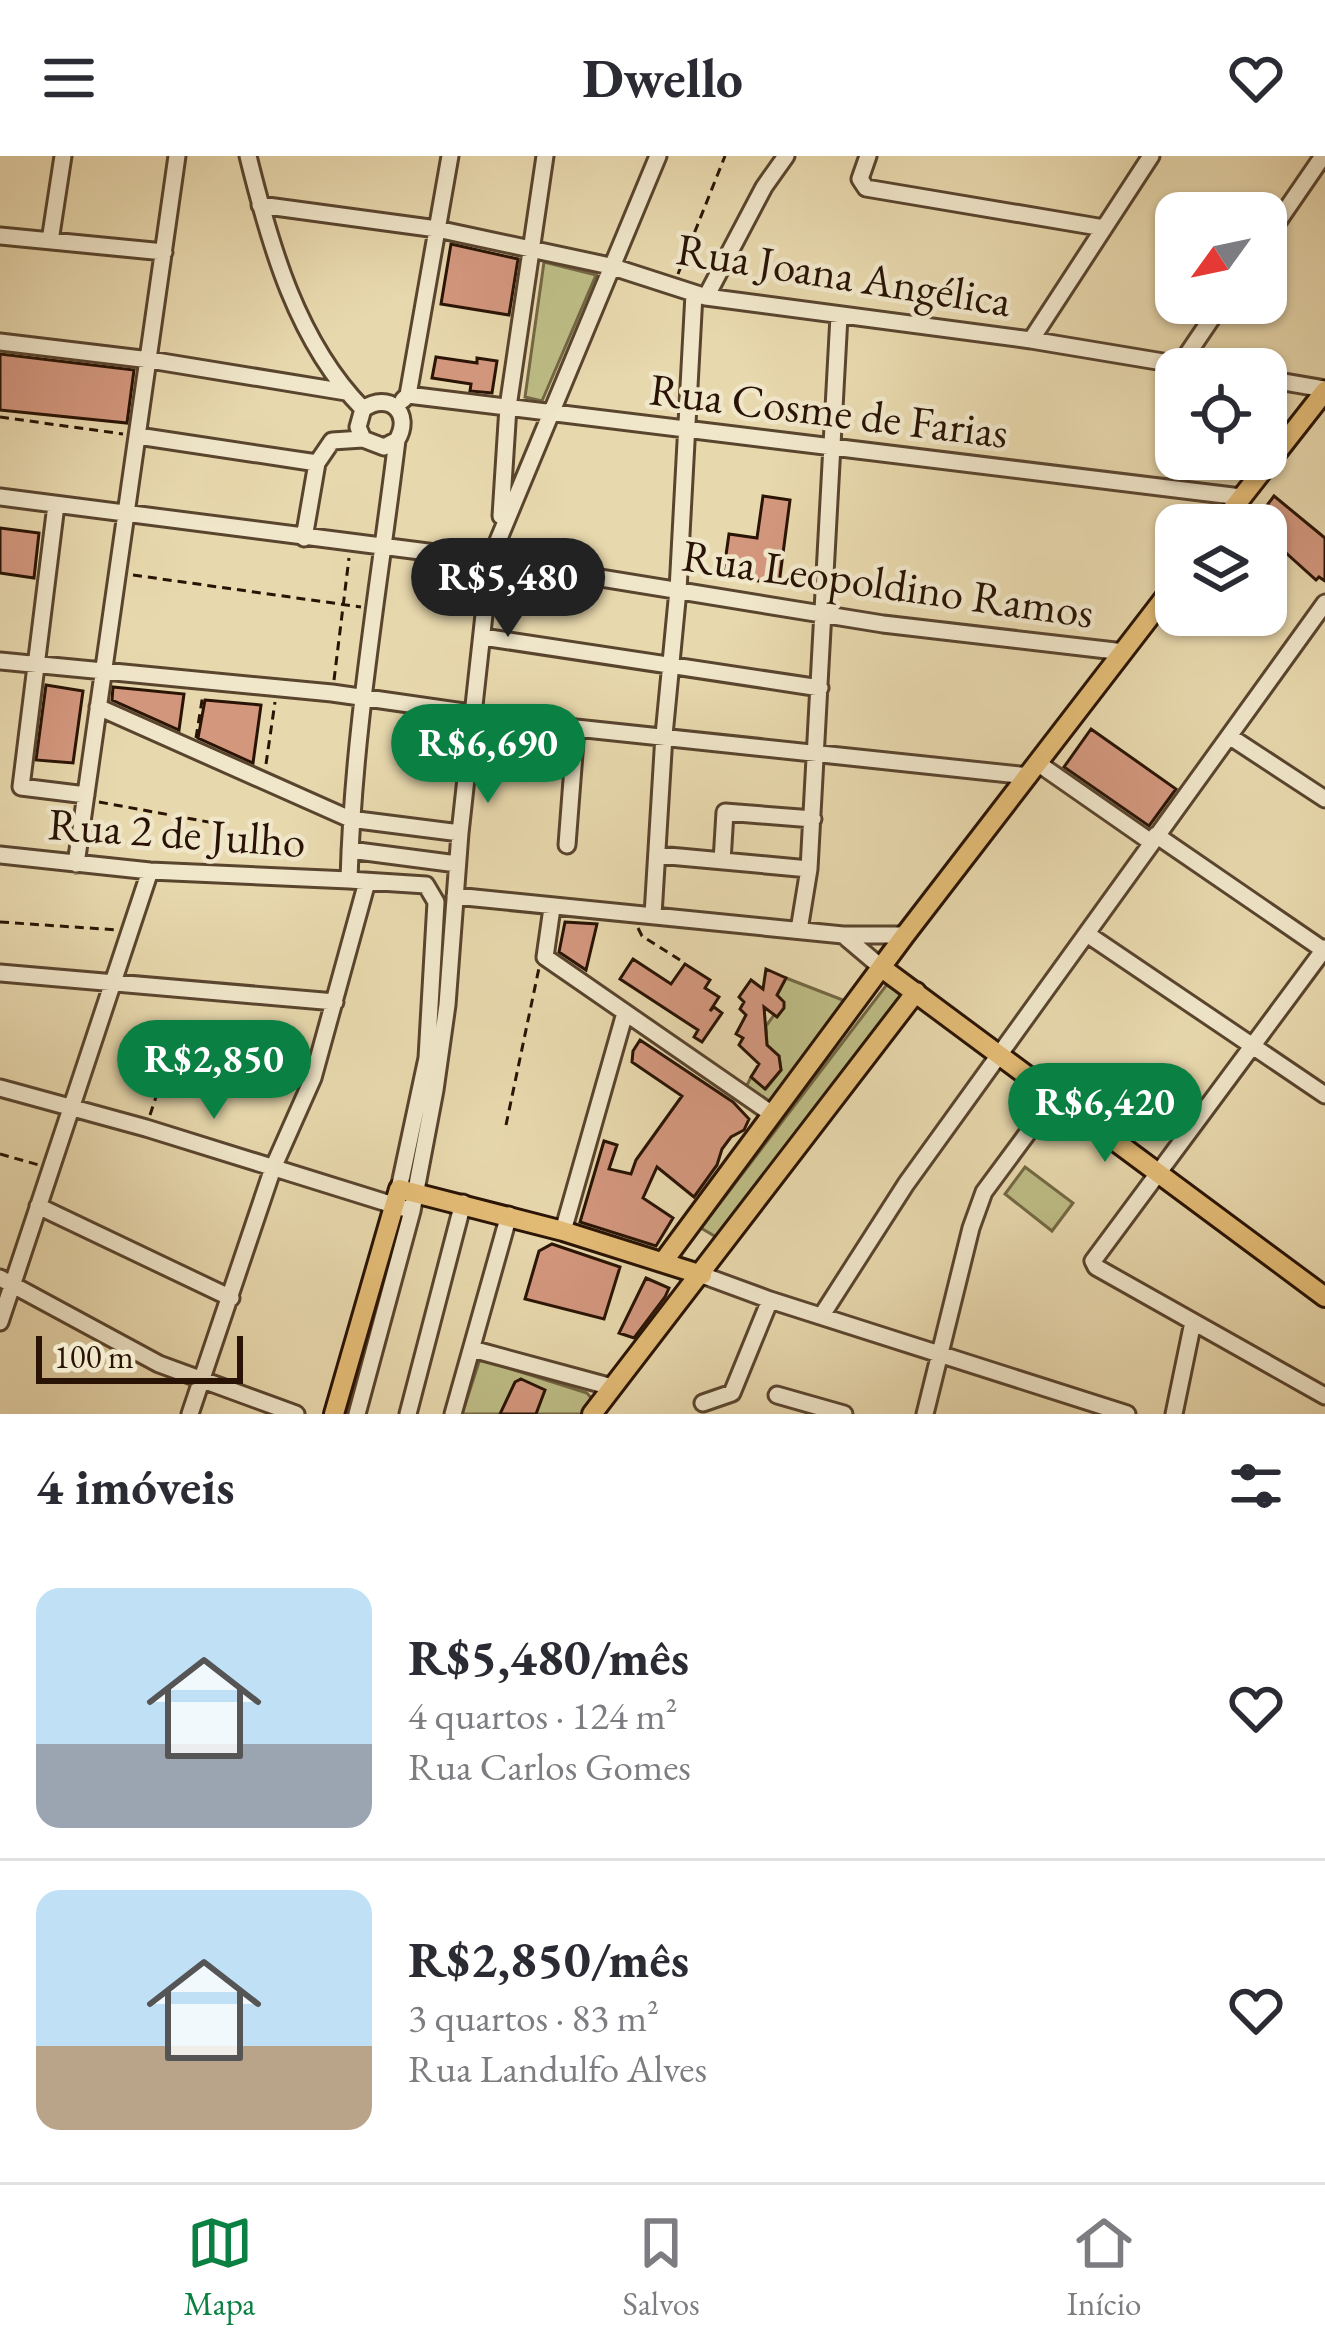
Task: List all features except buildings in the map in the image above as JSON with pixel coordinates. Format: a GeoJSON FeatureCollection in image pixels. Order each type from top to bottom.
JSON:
{"type":"FeatureCollection","features":[{"type":"Feature","properties":{"kind":"main road"},"geometry":{"type":"LineString","coordinates":[[1235,504],[1325,390]]}},
{"type":"Feature","properties":{"kind":"main road"},"geometry":{"type":"LineString","coordinates":[[663,1262],[905,935],[1155,611]]}},
{"type":"Feature","properties":{"kind":"main road"},"geometry":{"type":"LineString","coordinates":[[882,968],[1325,1297]]}},
{"type":"Feature","properties":{"kind":"main road"},"geometry":{"type":"LineString","coordinates":[[592,1414],[916,992]]}},
{"type":"Feature","properties":{"kind":"main road"},"geometry":{"type":"LineString","coordinates":[[334,1414],[405,1199],[463,1203],[703,1275]]}},
{"type":"Feature","properties":{"kind":"main road"},"geometry":{"type":"LineString","coordinates":[[695,1217],[695,1230],[706,1244],[720,1246],[728,1240]]}},
{"type":"Feature","properties":{"kind":"street"},"geometry":{"type":"LineString","coordinates":[[50,241],[63,156]]}},
{"type":"Feature","properties":{"kind":"street"},"geometry":{"type":"LineString","coordinates":[[76,864],[177,156]]}},
{"type":"Feature","properties":{"kind":"street"},"geometry":{"type":"LineString","coordinates":[[248,156],[294,303],[346,392],[363,409]]}},
{"type":"Feature","properties":{"kind":"street"},"geometry":{"type":"LineString","coordinates":[[349,880],[350,819],[363,697],[397,440],[404,420],[402,401],[449,156]]}},
{"type":"Feature","properties":{"kind":"street"},"geometry":{"type":"LineString","coordinates":[[500,533],[508,407],[545,156]]}},
{"type":"Feature","properties":{"kind":"street"},"geometry":{"type":"LineString","coordinates":[[357,1414],[447,1005],[460,833],[490,560],[658,156]]}},
{"type":"Feature","properties":{"kind":"street"},"geometry":{"type":"LineString","coordinates":[[764,187],[774,156]]}},
{"type":"Feature","properties":{"kind":"street"},"geometry":{"type":"LineString","coordinates":[[653,915],[700,296],[787,156]]}},
{"type":"Feature","properties":{"kind":"street"},"geometry":{"type":"LineString","coordinates":[[868,156],[860,179],[866,188],[1104,228]]}},
{"type":"Feature","properties":{"kind":"street"},"geometry":{"type":"LineString","coordinates":[[1031,340],[1151,156]]}},
{"type":"Feature","properties":{"kind":"street"},"geometry":{"type":"LineString","coordinates":[[1287,208],[1323,156]]}},
{"type":"Feature","properties":{"kind":"street","name":"Rua Joana Angélica"},"geometry":{"type":"LineString","coordinates":[[260,205],[437,229],[610,266],[700,296],[1155,361]]}},
{"type":"Feature","properties":{"kind":"street"},"geometry":{"type":"LineString","coordinates":[[0,236],[164,252]]}},
{"type":"Feature","properties":{"kind":"street"},"geometry":{"type":"LineString","coordinates":[[799,930],[809,868],[826,616],[839,316]]}},
{"type":"Feature","properties":{"kind":"street"},"geometry":{"type":"LineString","coordinates":[[0,343],[150,360],[346,392]]}},
{"type":"Feature","properties":{"kind":"street"},"geometry":{"type":"LineString","coordinates":[[1287,383],[1325,390]]}},
{"type":"Feature","properties":{"kind":"street"},"geometry":{"type":"LineString","coordinates":[[363,439],[358,421],[363,409],[383,401],[402,401]]}},
{"type":"Feature","properties":{"kind":"street","name":"Rua Cosme de Farias"},"geometry":{"type":"LineString","coordinates":[[402,401],[508,407],[688,427],[1241,496]]}},
{"type":"Feature","properties":{"kind":"street"},"geometry":{"type":"LineString","coordinates":[[138,436],[317,463]]}},
{"type":"Feature","properties":{"kind":"street"},"geometry":{"type":"LineString","coordinates":[[304,538],[317,463],[332,441],[363,439],[376,446],[397,440]]}},
{"type":"Feature","properties":{"kind":"street","name":"Rua Leopoldino Ramos"},"geometry":{"type":"LineString","coordinates":[[0,497],[490,560],[826,616],[1124,652]]}},
{"type":"Feature","properties":{"kind":"street"},"geometry":{"type":"LineString","coordinates":[[56,506],[21,787],[85,797]]}},
{"type":"Feature","properties":{"kind":"street"},"geometry":{"type":"LineString","coordinates":[[822,1316],[860,1250],[1325,603]]}},
{"type":"Feature","properties":{"kind":"street"},"geometry":{"type":"LineString","coordinates":[[483,637],[820,688]]}},
{"type":"Feature","properties":{"kind":"street"},"geometry":{"type":"LineString","coordinates":[[0,661],[332,693],[576,728],[1034,770],[1153,838],[1325,950],[1094,1264],[1325,1396]]}},
{"type":"Feature","properties":{"kind":"street"},"geometry":{"type":"LineString","coordinates":[[98,707],[350,819],[460,833]]}},
{"type":"Feature","properties":{"kind":"street"},"geometry":{"type":"LineString","coordinates":[[566,845],[576,728]]}},
{"type":"Feature","properties":{"kind":"street"},"geometry":{"type":"LineString","coordinates":[[1229,736],[1324,796]]}},
{"type":"Feature","properties":{"kind":"street"},"geometry":{"type":"LineString","coordinates":[[0,764],[21,767]]}},
{"type":"Feature","properties":{"kind":"street"},"geometry":{"type":"LineString","coordinates":[[722,861],[727,811],[812,819]]}},
{"type":"Feature","properties":{"kind":"street"},"geometry":{"type":"LineString","coordinates":[[350,850],[458,864]]}},
{"type":"Feature","properties":{"kind":"street","name":"Rua 2 de Julho"},"geometry":{"type":"LineString","coordinates":[[0,855],[150,871],[420,884],[431,891],[436,920],[427,1058],[405,1199]]}},
{"type":"Feature","properties":{"kind":"street"},"geometry":{"type":"LineString","coordinates":[[658,855],[809,868]]}},
{"type":"Feature","properties":{"kind":"street"},"geometry":{"type":"LineString","coordinates":[[0,1322],[6,1282],[38,1206],[150,871]]}},
{"type":"Feature","properties":{"kind":"street"},"geometry":{"type":"LineString","coordinates":[[190,1414],[273,1168],[313,1078],[367,882]]}},
{"type":"Feature","properties":{"kind":"street"},"geometry":{"type":"LineString","coordinates":[[455,896],[843,935],[905,935]]}},
{"type":"Feature","properties":{"kind":"street"},"geometry":{"type":"LineString","coordinates":[[552,908],[544,957],[772,1114]]}},
{"type":"Feature","properties":{"kind":"street"},"geometry":{"type":"LineString","coordinates":[[1087,934],[1325,1094]]}},
{"type":"Feature","properties":{"kind":"street"},"geometry":{"type":"LineString","coordinates":[[843,935],[882,968]]}},
{"type":"Feature","properties":{"kind":"street"},"geometry":{"type":"LineString","coordinates":[[0,973],[335,1002]]}},
{"type":"Feature","properties":{"kind":"street"},"geometry":{"type":"LineString","coordinates":[[563,1231],[625,1013]]}},
{"type":"Feature","properties":{"kind":"street"},"geometry":{"type":"LineString","coordinates":[[0,1088],[273,1168],[405,1199]]}},
{"type":"Feature","properties":{"kind":"street"},"geometry":{"type":"LineString","coordinates":[[925,1414],[970,1228],[984,1192],[1055,1096]]}},
{"type":"Feature","properties":{"kind":"street"},"geometry":{"type":"LineString","coordinates":[[408,1414],[463,1203]]}},
{"type":"Feature","properties":{"kind":"street"},"geometry":{"type":"LineString","coordinates":[[38,1206],[231,1298]]}},
{"type":"Feature","properties":{"kind":"street"},"geometry":{"type":"LineString","coordinates":[[453,1414],[509,1215]]}},
{"type":"Feature","properties":{"kind":"street"},"geometry":{"type":"LineString","coordinates":[[703,1275],[1127,1414]]}},
{"type":"Feature","properties":{"kind":"street"},"geometry":{"type":"LineString","coordinates":[[6,1282],[202,1382],[296,1414]]}},
{"type":"Feature","properties":{"kind":"street"},"geometry":{"type":"LineString","coordinates":[[704,1403],[732,1393],[770,1300]]}},
{"type":"Feature","properties":{"kind":"street"},"geometry":{"type":"LineString","coordinates":[[1174,1414],[1193,1322]]}},
{"type":"Feature","properties":{"kind":"street"},"geometry":{"type":"LineString","coordinates":[[472,1349],[612,1387]]}},
{"type":"Feature","properties":{"kind":"street"},"geometry":{"type":"LineString","coordinates":[[777,1395],[844,1414]]}},
{"type":"Feature","properties":{"kind":"path"},"geometry":{"type":"LineString","coordinates":[[673,287],[725,156]]}},
{"type":"Feature","properties":{"kind":"path"},"geometry":{"type":"LineString","coordinates":[[0,417],[138,436]]}},
{"type":"Feature","properties":{"kind":"path"},"geometry":{"type":"LineString","coordinates":[[332,693],[350,542]]}},
{"type":"Feature","properties":{"kind":"path"},"geometry":{"type":"LineString","coordinates":[[118,573],[375,608]]}},
{"type":"Feature","properties":{"kind":"path"},"geometry":{"type":"LineString","coordinates":[[194,751],[205,682]]}},
{"type":"Feature","properties":{"kind":"path"},"geometry":{"type":"LineString","coordinates":[[263,783],[277,688]]}},
{"type":"Feature","properties":{"kind":"path"},"geometry":{"type":"LineString","coordinates":[[85,797],[225,825]]}},
{"type":"Feature","properties":{"kind":"path"},"geometry":{"type":"LineString","coordinates":[[635,914],[640,934],[680,960]]}},
{"type":"Feature","properties":{"kind":"path"},"geometry":{"type":"LineString","coordinates":[[0,922],[95,926],[131,933]]}},
{"type":"Feature","properties":{"kind":"path"},"geometry":{"type":"LineString","coordinates":[[506,1125],[537,971],[544,957]]}},
{"type":"Feature","properties":{"kind":"path"},"geometry":{"type":"LineString","coordinates":[[146,1128],[176,1036],[313,1078]]}},
{"type":"Feature","properties":{"kind":"path"},"geometry":{"type":"LineString","coordinates":[[0,1154],[51,1168]]}},
{"type":"Feature","properties":{"kind":"shaded area"},"geometry":{"type":"Polygon","coordinates":[[[544,262],[596,275],[542,401],[525,397],[544,262]]]}},
{"type":"Feature","properties":{"kind":"shaded area"},"geometry":{"type":"Polygon","coordinates":[[[786,978],[853,1004],[774,1110],[746,1087],[751,1077],[766,1089],[781,1070],[779,1056],[767,1045],[766,1026],[777,1016],[777,995],[786,978]]]}},
{"type":"Feature","properties":{"kind":"shaded area"},"geometry":{"type":"Polygon","coordinates":[[[888,983],[910,1000],[723,1241],[701,1228],[888,983]]]}},
{"type":"Feature","properties":{"kind":"shaded area"},"geometry":{"type":"Polygon","coordinates":[[[1025,1167],[1073,1203],[1052,1231],[1005,1194],[1025,1167]]]}},
{"type":"Feature","properties":{"kind":"shaded area"},"geometry":{"type":"Polygon","coordinates":[[[480,1359],[587,1393],[593,1400],[584,1414],[462,1414],[480,1359]]]}}]}
